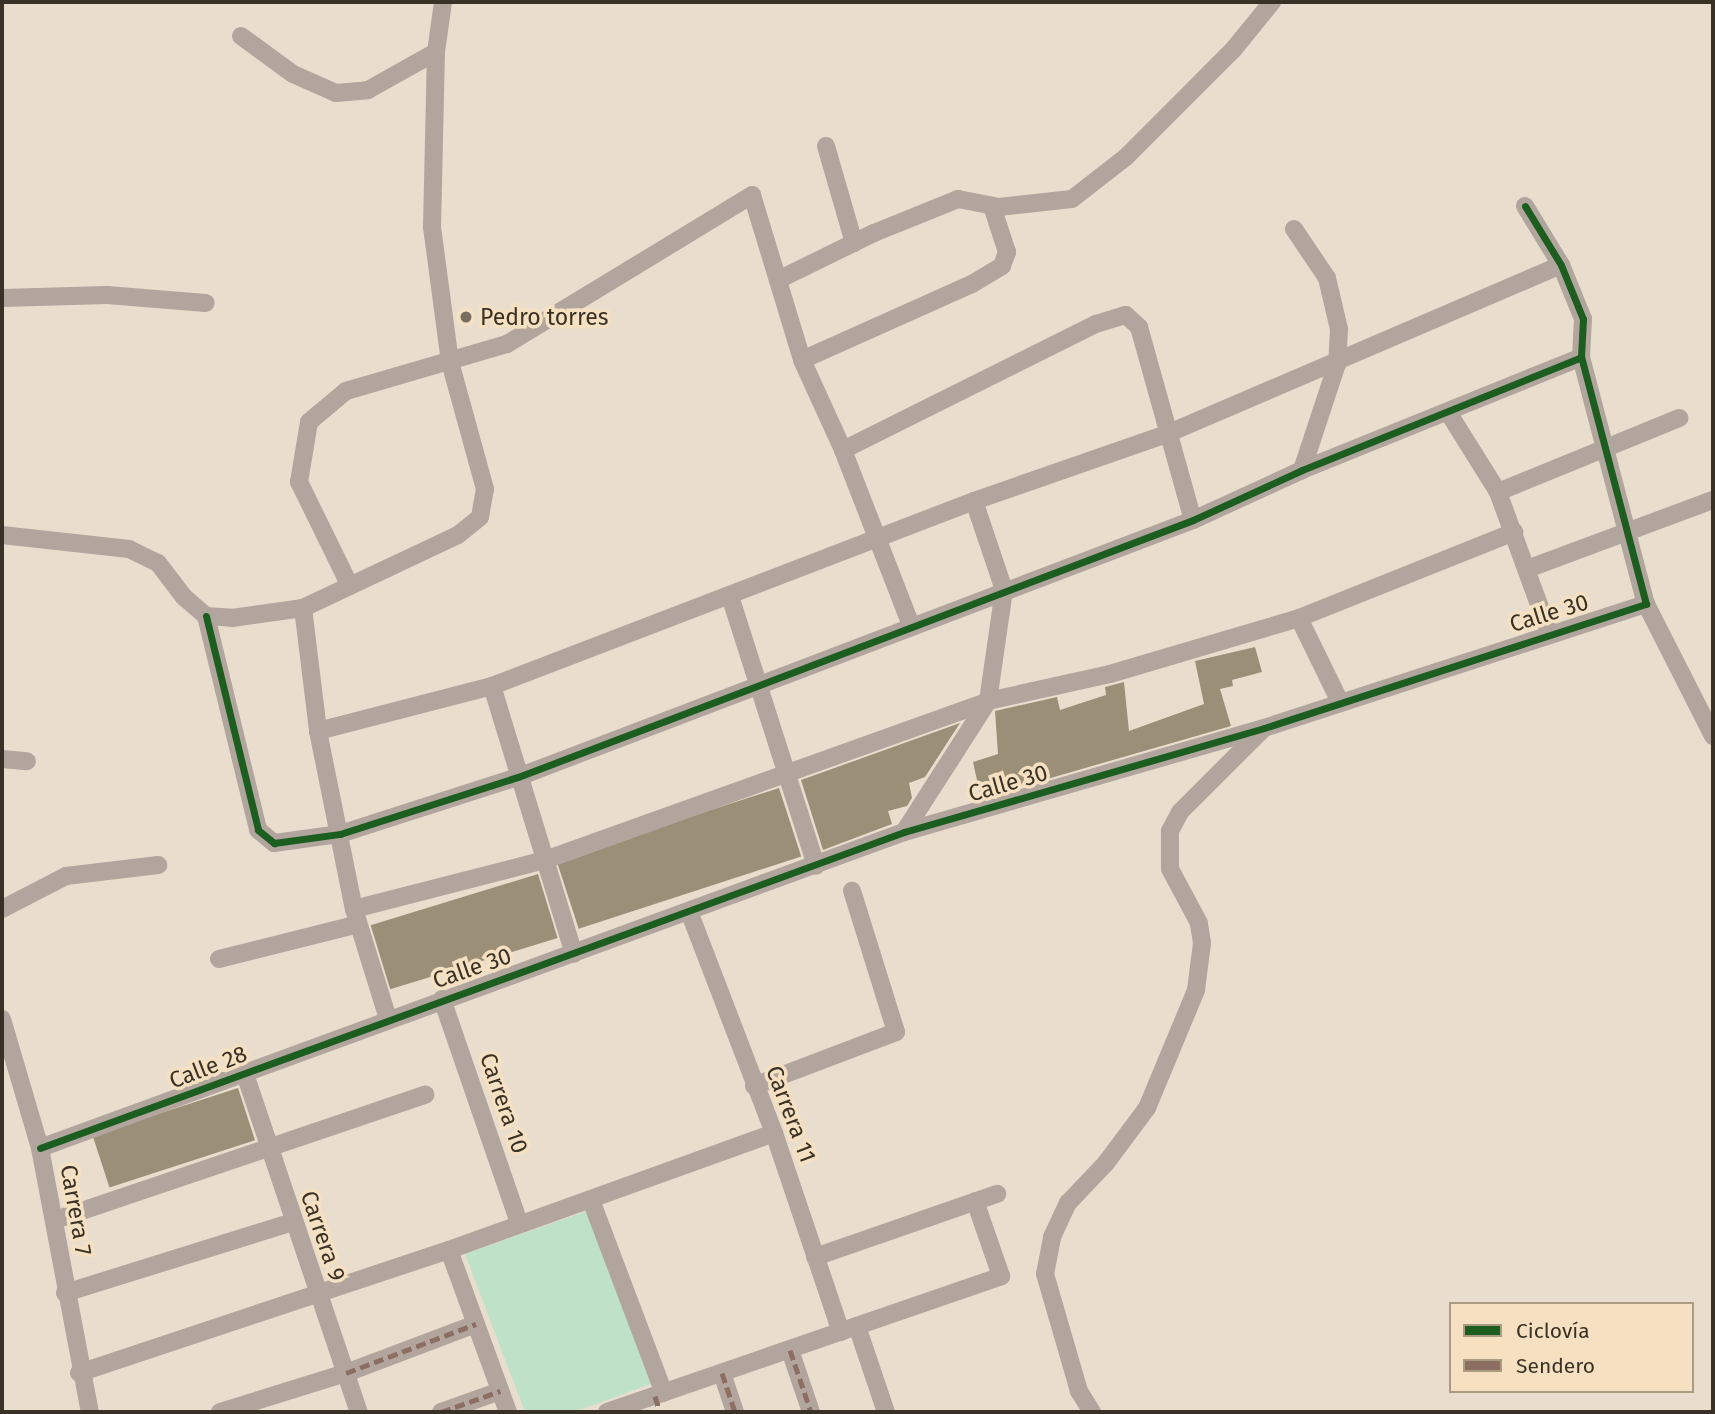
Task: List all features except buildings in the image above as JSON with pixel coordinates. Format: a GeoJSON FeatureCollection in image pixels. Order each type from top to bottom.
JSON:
{"type":"FeatureCollection","features":[{"type":"Feature","properties":{"kind":"street"},"geometry":{"type":"LineString","coordinates":[[206,616],[232,618],[303,608],[458,536],[480,517],[485,489],[450,362],[432,227],[436,52],[443,2]]}},
{"type":"Feature","properties":{"kind":"street"},"geometry":{"type":"LineString","coordinates":[[778,280],[854,243],[958,199],[992,206],[1034,207],[1072,199],[1093,187],[1233,50],[1272,2]]}},
{"type":"Feature","properties":{"kind":"street"},"geometry":{"type":"LineString","coordinates":[[241,36],[293,74],[336,93],[368,90],[436,52]]}},
{"type":"Feature","properties":{"kind":"street"},"geometry":{"type":"LineString","coordinates":[[826,146],[854,243]]}},
{"type":"Feature","properties":{"kind":"street"},"geometry":{"type":"LineString","coordinates":[[350,586],[299,482],[309,422],[346,391],[507,344],[752,195],[802,360],[844,450],[911,625]]}},
{"type":"Feature","properties":{"kind":"street"},"geometry":{"type":"LineString","coordinates":[[802,360],[972,284],[1002,266],[1007,252],[992,206]]}},
{"type":"Feature","properties":{"kind":"street"},"geometry":{"type":"LineString","coordinates":[[1525,206],[1561,265],[1583,318],[1581,357],[1602,448],[1630,530],[1646,604],[1713,736]]}},
{"type":"Feature","properties":{"kind":"street"},"geometry":{"type":"LineString","coordinates":[[1294,229],[1327,278],[1339,329],[1337,364],[1302,470]]}},
{"type":"Feature","properties":{"kind":"street"},"geometry":{"type":"LineString","coordinates":[[318,731],[492,686],[974,500],[1169,433],[1337,364],[1561,265]]}},
{"type":"Feature","properties":{"kind":"street"},"geometry":{"type":"LineString","coordinates":[[2,298],[107,295],[206,303]]}},
{"type":"Feature","properties":{"kind":"street"},"geometry":{"type":"LineString","coordinates":[[844,450],[1096,324],[1126,315],[1139,327],[1193,520]]}},
{"type":"Feature","properties":{"kind":"street"},"geometry":{"type":"LineString","coordinates":[[2,536],[128,550],[158,563],[184,597],[206,616],[258,830],[274,843],[340,834],[518,777],[911,625],[1193,520],[1302,470],[1581,357]]}},
{"type":"Feature","properties":{"kind":"street"},"geometry":{"type":"LineString","coordinates":[[1448,412],[1498,492],[1549,632]]}},
{"type":"Feature","properties":{"kind":"street"},"geometry":{"type":"LineString","coordinates":[[1498,492],[1679,418]]}},
{"type":"Feature","properties":{"kind":"street"},"geometry":{"type":"LineString","coordinates":[[904,832],[988,701],[1004,590],[974,500]]}},
{"type":"Feature","properties":{"kind":"street"},"geometry":{"type":"LineString","coordinates":[[1527,569],[1713,500]]}},
{"type":"Feature","properties":{"kind":"street"},"geometry":{"type":"LineString","coordinates":[[219,960],[545,860],[988,701],[1110,674],[1299,618],[1514,532]]}},
{"type":"Feature","properties":{"kind":"street"},"geometry":{"type":"LineString","coordinates":[[730,596],[788,771],[816,866]]}},
{"type":"Feature","properties":{"kind":"street","name":"Calle 30"},"geometry":{"type":"LineString","coordinates":[[388,1018],[690,914],[904,832],[1264,728],[1339,700],[1549,632],[1646,604]]}},
{"type":"Feature","properties":{"kind":"street"},"geometry":{"type":"LineString","coordinates":[[303,608],[318,731],[356,917],[388,1018]]}},
{"type":"Feature","properties":{"kind":"street"},"geometry":{"type":"LineString","coordinates":[[1299,618],[1339,700]]}},
{"type":"Feature","properties":{"kind":"street"},"geometry":{"type":"LineString","coordinates":[[492,686],[574,954]]}},
{"type":"Feature","properties":{"kind":"street"},"geometry":{"type":"LineString","coordinates":[[1092,1412],[1079,1391],[1045,1274],[1052,1237],[1068,1203],[1106,1163],[1147,1108],[1196,990],[1202,943],[1199,923],[1170,869],[1170,831],[1180,812],[1264,728]]}},
{"type":"Feature","properties":{"kind":"street"},"geometry":{"type":"LineString","coordinates":[[2,759],[27,761]]}},
{"type":"Feature","properties":{"kind":"street"},"geometry":{"type":"LineString","coordinates":[[2,909],[65,876],[158,865]]}},
{"type":"Feature","properties":{"kind":"street"},"geometry":{"type":"LineString","coordinates":[[754,1086],[896,1032],[852,891]]}},
{"type":"Feature","properties":{"kind":"street","name":"Carrera 11"},"geometry":{"type":"LineString","coordinates":[[690,914],[774,1133],[815,1257],[886,1412]]}},
{"type":"Feature","properties":{"kind":"street","name":"Carrera 10"},"geometry":{"type":"LineString","coordinates":[[442,999],[519,1223]]}},
{"type":"Feature","properties":{"kind":"street","name":"Calle 28"},"geometry":{"type":"LineString","coordinates":[[40,1148],[388,1018]]}},
{"type":"Feature","properties":{"kind":"street","name":"Carrera 7"},"geometry":{"type":"LineString","coordinates":[[2,1019],[40,1148],[55,1220],[79,1373],[90,1412]]}},
{"type":"Feature","properties":{"kind":"street","name":"Carrera 9"},"geometry":{"type":"LineString","coordinates":[[244,1074],[268,1152],[359,1412]]}},
{"type":"Feature","properties":{"kind":"street"},"geometry":{"type":"LineString","coordinates":[[55,1220],[268,1152],[425,1095]]}},
{"type":"Feature","properties":{"kind":"street"},"geometry":{"type":"LineString","coordinates":[[79,1373],[449,1250],[774,1133]]}},
{"type":"Feature","properties":{"kind":"street"},"geometry":{"type":"LineString","coordinates":[[815,1257],[997,1194]]}},
{"type":"Feature","properties":{"kind":"street"},"geometry":{"type":"LineString","coordinates":[[591,1200],[660,1400]]}},
{"type":"Feature","properties":{"kind":"street"},"geometry":{"type":"LineString","coordinates":[[607,1412],[660,1400],[722,1373],[1000,1276],[975,1201]]}},
{"type":"Feature","properties":{"kind":"street"},"geometry":{"type":"LineString","coordinates":[[65,1293],[293,1222]]}},
{"type":"Feature","properties":{"kind":"street"},"geometry":{"type":"LineString","coordinates":[[449,1250],[508,1412]]}},
{"type":"Feature","properties":{"kind":"street"},"geometry":{"type":"LineString","coordinates":[[220,1412],[346,1373],[476,1324]]}},
{"type":"Feature","properties":{"kind":"street"},"geometry":{"type":"LineString","coordinates":[[790,1350],[811,1412]]}},
{"type":"Feature","properties":{"kind":"street"},"geometry":{"type":"LineString","coordinates":[[722,1373],[735,1412]]}},
{"type":"Feature","properties":{"kind":"street"},"geometry":{"type":"LineString","coordinates":[[441,1412],[500,1391]]}},
{"type":"Feature","properties":{"kind":"green space"},"geometry":{"type":"Polygon","coordinates":[[[587,1211],[651,1384],[574,1412],[525,1412],[465,1254],[587,1211]]]}},
{"type":"Feature","properties":{"kind":"marked path"},"geometry":{"type":"LineString","coordinates":[[346,1373],[476,1324]]}},
{"type":"Feature","properties":{"kind":"marked path"},"geometry":{"type":"LineString","coordinates":[[790,1350],[811,1412]]}},
{"type":"Feature","properties":{"kind":"marked path"},"geometry":{"type":"LineString","coordinates":[[722,1373],[735,1412]]}},
{"type":"Feature","properties":{"kind":"marked path"},"geometry":{"type":"LineString","coordinates":[[441,1412],[500,1391]]}},
{"type":"Feature","properties":{"kind":"marked path"},"geometry":{"type":"LineString","coordinates":[[655,1396],[660,1412]]}},
{"type":"Feature","properties":{"kind":"cycle path"},"geometry":{"type":"LineString","coordinates":[[40,1148],[904,832],[1264,728],[1646,604],[1581,357],[1583,319],[1561,265],[1525,206]]}},
{"type":"Feature","properties":{"kind":"cycle path"},"geometry":{"type":"LineString","coordinates":[[206,616],[258,830],[274,843],[340,834],[518,777],[1193,520],[1302,470],[1581,357]]}},
{"type":"Feature","properties":{"kind":"place","name":"Pedro torres"},"geometry":{"type":"Point","coordinates":[466,317]}}]}
